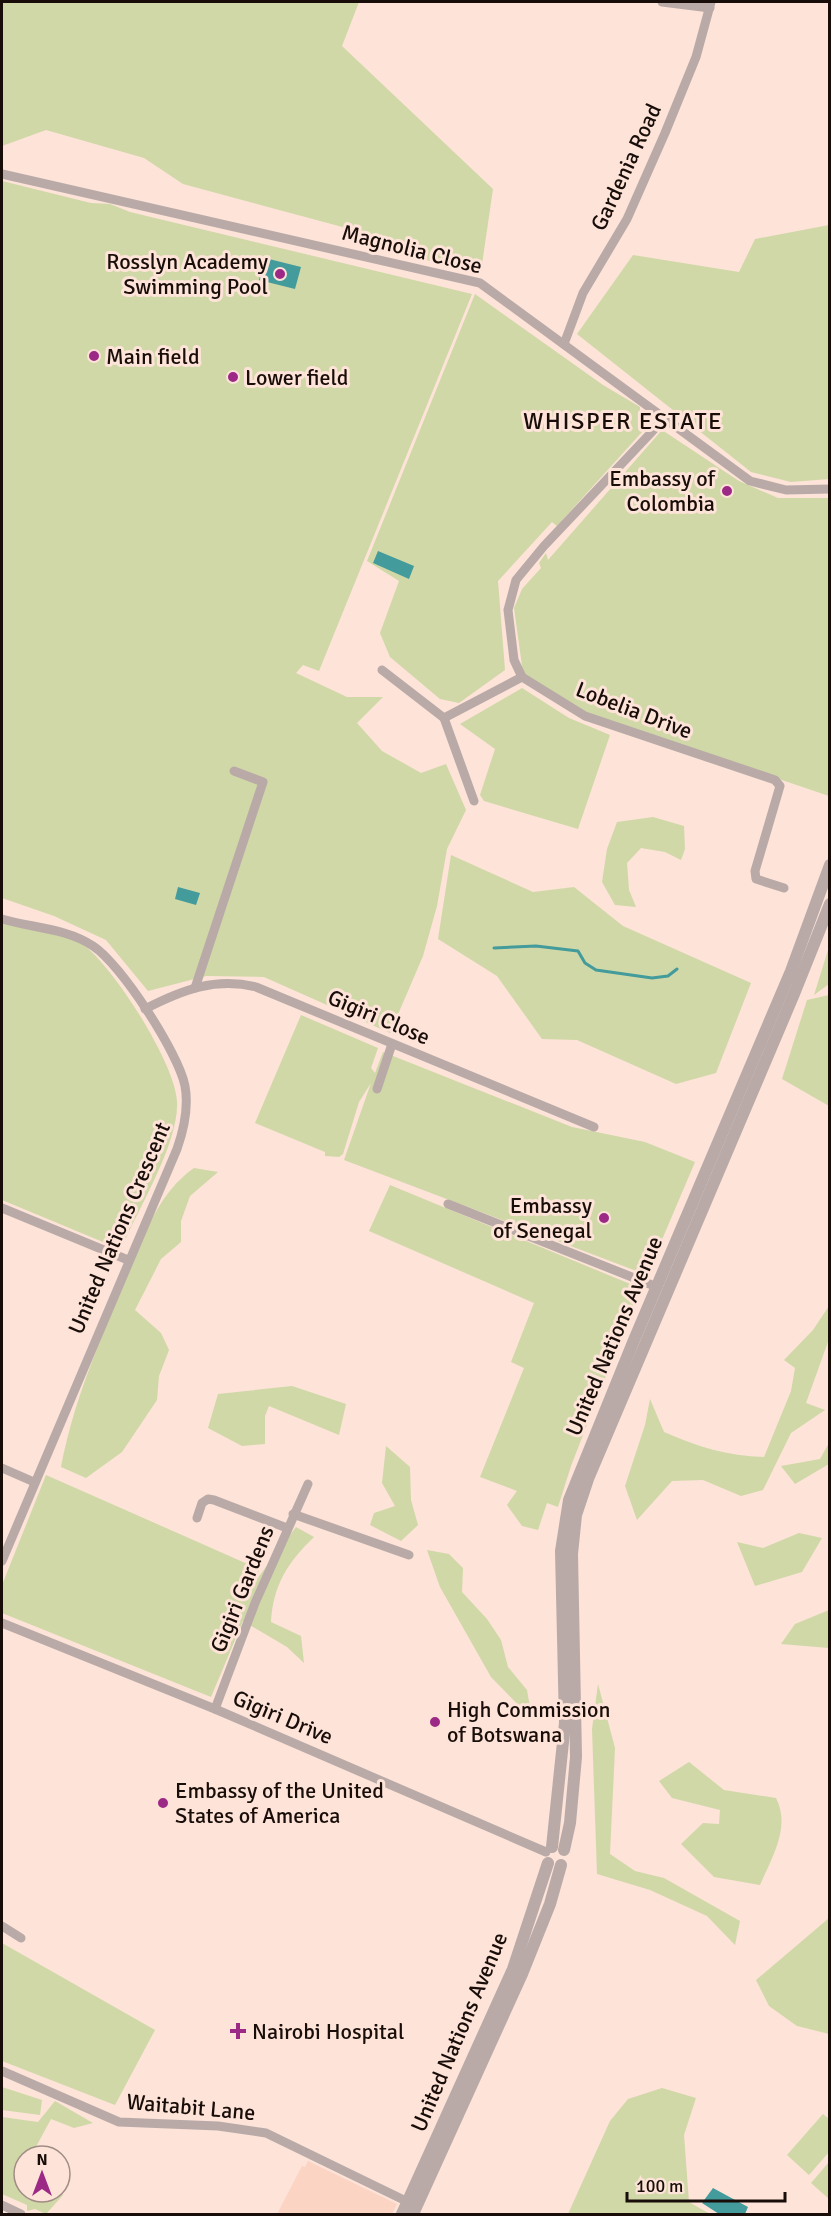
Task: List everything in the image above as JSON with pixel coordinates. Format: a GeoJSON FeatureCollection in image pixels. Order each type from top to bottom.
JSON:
{"type":"FeatureCollection","features":[{"type":"Feature","properties":{"kind":"street"},"geometry":{"type":"LineString","coordinates":[[662,2],[710,5]]}},
{"type":"Feature","properties":{"kind":"street","name":"Gardenia Road"},"geometry":{"type":"LineString","coordinates":[[564,344],[583,293],[627,219],[646,176],[696,57],[710,5]]}},
{"type":"Feature","properties":{"kind":"street","name":"Magnolia Close"},"geometry":{"type":"LineString","coordinates":[[2,174],[480,283],[750,481],[786,490],[830,489]]}},
{"type":"Feature","properties":{"kind":"street"},"geometry":{"type":"LineString","coordinates":[[444,718],[522,677],[512,651],[509,618],[509,601],[516,580],[544,546],[664,419]]}},
{"type":"Feature","properties":{"kind":"street"},"geometry":{"type":"LineString","coordinates":[[382,670],[444,718],[474,801]]}},
{"type":"Feature","properties":{"kind":"street","name":"Lobelia Drive"},"geometry":{"type":"LineString","coordinates":[[522,677],[585,716],[775,780],[780,786],[778,798],[754,871],[756,879],[784,888]]}},
{"type":"Feature","properties":{"kind":"street"},"geometry":{"type":"LineString","coordinates":[[195,988],[263,782],[234,771]]}},
{"type":"Feature","properties":{"kind":"street","name":"United Nations Avenue"},"geometry":{"type":"LineString","coordinates":[[402,2214],[513,1969],[554,1855],[570,1823],[576,1757],[572,1554],[576,1515],[588,1479],[791,971],[830,865]]}},
{"type":"Feature","properties":{"kind":"street","name":"United Nations Avenue"},"geometry":{"type":"LineString","coordinates":[[413,2214],[522,1974],[550,1904],[565,1723],[561,1633],[561,1551],[564,1522],[580,1469],[657,1287],[699,1202],[830,904]]}},
{"type":"Feature","properties":{"kind":"street","name":"United Nations Crescent"},"geometry":{"type":"LineString","coordinates":[[2,919],[54,930],[96,948],[119,971],[145,1009],[182,1074],[187,1099],[186,1117],[177,1149],[2,1561]]}},
{"type":"Feature","properties":{"kind":"street","name":"Gigiri Close"},"geometry":{"type":"LineString","coordinates":[[145,1009],[180,991],[214,982],[236,982],[256,987],[594,1127]]}},
{"type":"Feature","properties":{"kind":"street"},"geometry":{"type":"LineString","coordinates":[[377,1089],[392,1044]]}},
{"type":"Feature","properties":{"kind":"street"},"geometry":{"type":"LineString","coordinates":[[448,1204],[657,1287]]}},
{"type":"Feature","properties":{"kind":"street"},"geometry":{"type":"LineString","coordinates":[[2,1208],[128,1260]]}},
{"type":"Feature","properties":{"kind":"street"},"geometry":{"type":"LineString","coordinates":[[2,1468],[34,1482]]}},
{"type":"Feature","properties":{"kind":"street","name":"Gigiri Gardens"},"geometry":{"type":"LineString","coordinates":[[215,1709],[255,1603],[293,1514],[308,1485]]}},
{"type":"Feature","properties":{"kind":"street"},"geometry":{"type":"LineString","coordinates":[[197,1518],[201,1503],[208,1499],[287,1528]]}},
{"type":"Feature","properties":{"kind":"street"},"geometry":{"type":"LineString","coordinates":[[293,1514],[409,1555]]}},
{"type":"Feature","properties":{"kind":"street","name":"Gigiri Drive"},"geometry":{"type":"LineString","coordinates":[[2,1623],[215,1709],[554,1855]]}},
{"type":"Feature","properties":{"kind":"street"},"geometry":{"type":"LineString","coordinates":[[2,1926],[21,1938]]}},
{"type":"Feature","properties":{"kind":"street","name":"Waitabit Lane"},"geometry":{"type":"LineString","coordinates":[[2,2071],[120,2122],[218,2126],[266,2133],[408,2202]]}},
{"type":"Feature","properties":{"kind":"street"},"geometry":{"type":"LineString","coordinates":[[2,2205],[21,2214]]}},
{"type":"Feature","properties":{"kind":"shaded area"},"geometry":{"type":"Polygon","coordinates":[[[308,2161],[397,2204],[392,2214],[277,2214],[302,2166],[305,2167],[308,2161]]]}},
{"type":"Feature","properties":{"kind":"green space"},"geometry":{"type":"Polygon","coordinates":[[[2,2],[359,2],[342,46],[493,189],[481,271],[390,253],[376,236],[183,184],[144,158],[46,130],[2,146],[2,2]]]}},
{"type":"Feature","properties":{"kind":"green space"},"geometry":{"type":"Polygon","coordinates":[[[2,181],[91,203],[110,204],[130,212],[472,294],[319,671],[303,665],[296,673],[347,697],[383,697],[357,723],[382,751],[421,773],[446,764],[466,810],[447,849],[437,906],[423,956],[390,1033],[264,977],[206,976],[148,991],[106,940],[54,916],[2,898],[2,181]]]}},
{"type":"Feature","properties":{"kind":"green space"},"geometry":{"type":"Polygon","coordinates":[[[829,225],[829,479],[791,482],[751,472],[577,334],[633,255],[739,272],[755,239],[829,225]]]}},
{"type":"Feature","properties":{"kind":"green space"},"geometry":{"type":"Polygon","coordinates":[[[475,294],[603,385],[640,407],[640,412],[647,417],[642,423],[642,432],[557,526],[552,522],[498,581],[505,670],[459,703],[440,699],[390,657],[380,633],[399,581],[367,561],[475,294]]]}},
{"type":"Feature","properties":{"kind":"green space"},"geometry":{"type":"Polygon","coordinates":[[[662,430],[739,481],[778,498],[829,498],[829,796],[588,714],[523,673],[514,608],[522,589],[541,568],[539,563],[546,553],[548,560],[662,430]]]}},
{"type":"Feature","properties":{"kind":"green space"},"geometry":{"type":"Polygon","coordinates":[[[522,688],[569,718],[610,735],[578,829],[484,801],[480,795],[495,749],[460,724],[522,688]]]}},
{"type":"Feature","properties":{"kind":"green space"},"geometry":{"type":"Polygon","coordinates":[[[653,817],[684,826],[685,849],[681,860],[665,852],[641,848],[627,863],[629,890],[636,907],[615,905],[602,882],[607,849],[617,822],[653,817]]]}},
{"type":"Feature","properties":{"kind":"green space"},"geometry":{"type":"Polygon","coordinates":[[[451,855],[533,892],[574,887],[623,926],[751,983],[716,1073],[676,1084],[577,1040],[542,1039],[497,976],[438,939],[451,855]]]}},
{"type":"Feature","properties":{"kind":"green space"},"geometry":{"type":"Polygon","coordinates":[[[2,923],[75,940],[94,954],[125,993],[166,1064],[174,1085],[177,1102],[176,1117],[166,1153],[126,1238],[103,1242],[2,1200],[2,923]]]}},
{"type":"Feature","properties":{"kind":"green space"},"geometry":{"type":"Polygon","coordinates":[[[829,947],[829,984],[814,995],[829,947]]]}},
{"type":"Feature","properties":{"kind":"green space"},"geometry":{"type":"Polygon","coordinates":[[[830,995],[829,1106],[782,1079],[807,1000],[830,995]]]}},
{"type":"Feature","properties":{"kind":"green space"},"geometry":{"type":"Polygon","coordinates":[[[301,1015],[378,1048],[371,1068],[375,1073],[383,1052],[572,1127],[645,1142],[695,1162],[647,1275],[344,1160],[371,1083],[359,1102],[343,1154],[339,1157],[325,1156],[325,1152],[255,1123],[301,1015]]]}},
{"type":"Feature","properties":{"kind":"green space"},"geometry":{"type":"Polygon","coordinates":[[[194,1168],[218,1172],[190,1196],[181,1221],[181,1242],[161,1259],[135,1310],[161,1333],[169,1350],[159,1376],[157,1400],[122,1452],[86,1478],[61,1467],[72,1421],[87,1376],[150,1223],[169,1192],[194,1168]]]}},
{"type":"Feature","properties":{"kind":"green space"},"geometry":{"type":"Polygon","coordinates":[[[390,1185],[640,1288],[571,1466],[558,1507],[547,1503],[538,1530],[522,1526],[507,1505],[517,1491],[480,1477],[524,1368],[511,1362],[534,1303],[369,1231],[390,1185]]]}},
{"type":"Feature","properties":{"kind":"green space"},"geometry":{"type":"Polygon","coordinates":[[[829,1306],[829,1339],[806,1403],[825,1410],[791,1433],[763,1490],[741,1496],[703,1480],[672,1481],[637,1520],[625,1486],[645,1425],[650,1399],[664,1432],[713,1450],[764,1457],[791,1391],[795,1368],[784,1360],[813,1330],[829,1306]]]}},
{"type":"Feature","properties":{"kind":"green space"},"geometry":{"type":"Polygon","coordinates":[[[292,1386],[346,1404],[339,1435],[269,1406],[265,1416],[265,1444],[242,1446],[208,1428],[218,1394],[292,1386]]]}},
{"type":"Feature","properties":{"kind":"green space"},"geometry":{"type":"Polygon","coordinates":[[[829,1443],[829,1464],[795,1484],[781,1466],[820,1459],[829,1443]]]}},
{"type":"Feature","properties":{"kind":"green space"},"geometry":{"type":"Polygon","coordinates":[[[386,1446],[410,1467],[411,1500],[418,1525],[401,1541],[370,1525],[374,1513],[395,1506],[382,1483],[386,1446]]]}},
{"type":"Feature","properties":{"kind":"green space"},"geometry":{"type":"Polygon","coordinates":[[[46,1475],[259,1569],[257,1579],[296,1527],[314,1537],[289,1565],[279,1585],[272,1609],[271,1622],[301,1636],[304,1663],[287,1647],[243,1621],[211,1697],[2,1613],[2,1585],[46,1475]]]}},
{"type":"Feature","properties":{"kind":"green space"},"geometry":{"type":"Polygon","coordinates":[[[799,1533],[822,1538],[802,1572],[755,1586],[737,1542],[763,1548],[799,1533]]]}},
{"type":"Feature","properties":{"kind":"green space"},"geometry":{"type":"Polygon","coordinates":[[[427,1550],[449,1554],[463,1568],[462,1592],[487,1619],[501,1640],[508,1667],[527,1690],[532,1719],[491,1677],[440,1587],[427,1550]]]}},
{"type":"Feature","properties":{"kind":"green space"},"geometry":{"type":"Polygon","coordinates":[[[829,1610],[829,1648],[781,1644],[795,1624],[829,1610]]]}},
{"type":"Feature","properties":{"kind":"green space"},"geometry":{"type":"Polygon","coordinates":[[[598,1684],[615,1748],[610,1854],[635,1871],[664,1878],[740,1921],[735,1945],[707,1916],[650,1890],[597,1874],[592,1729],[598,1684]]]}},
{"type":"Feature","properties":{"kind":"green space"},"geometry":{"type":"Polygon","coordinates":[[[689,1762],[724,1790],[776,1798],[782,1820],[781,1831],[760,1885],[714,1877],[681,1844],[703,1823],[719,1824],[720,1810],[672,1798],[659,1781],[689,1762]]]}},
{"type":"Feature","properties":{"kind":"green space"},"geometry":{"type":"Polygon","coordinates":[[[829,1918],[829,2034],[797,2026],[769,2006],[756,1980],[829,1918]]]}},
{"type":"Feature","properties":{"kind":"green space"},"geometry":{"type":"Polygon","coordinates":[[[2,1943],[155,2030],[115,2105],[2,2061],[2,1943]]]}},
{"type":"Feature","properties":{"kind":"green space"},"geometry":{"type":"Polygon","coordinates":[[[2,2087],[42,2100],[40,2115],[2,2110],[2,2087]]]}},
{"type":"Feature","properties":{"kind":"green space"},"geometry":{"type":"Polygon","coordinates":[[[662,2088],[696,2098],[684,2135],[689,2202],[710,2214],[568,2214],[610,2121],[628,2099],[662,2088]]]}},
{"type":"Feature","properties":{"kind":"green space"},"geometry":{"type":"Polygon","coordinates":[[[55,2101],[93,2123],[74,2128],[51,2119],[37,2144],[12,2144],[12,2198],[2,2194],[2,2117],[38,2122],[55,2101]]]}},
{"type":"Feature","properties":{"kind":"green space"},"geometry":{"type":"Polygon","coordinates":[[[823,2114],[829,2119],[829,2152],[809,2175],[787,2155],[823,2114]]]}},
{"type":"Feature","properties":{"kind":"green space"},"geometry":{"type":"Polygon","coordinates":[[[829,2162],[829,2199],[811,2183],[829,2162]]]}},
{"type":"Feature","properties":{"kind":"green space"},"geometry":{"type":"Polygon","coordinates":[[[25,2204],[55,2204],[46,2214],[35,2209],[27,2211],[27,2205],[25,2204]]]}},
{"type":"Feature","properties":{"kind":"water","name":"Rosslyn Academy Swimming Pool"},"geometry":{"type":"Polygon","coordinates":[[[265,258],[301,267],[295,289],[259,280],[265,258]]]}},
{"type":"Feature","properties":{"kind":"water"},"geometry":{"type":"Polygon","coordinates":[[[378,551],[414,566],[409,579],[373,563],[378,551]]]}},
{"type":"Feature","properties":{"kind":"water"},"geometry":{"type":"Polygon","coordinates":[[[178,887],[200,893],[196,905],[175,899],[178,887]]]}},
{"type":"Feature","properties":{"kind":"water"},"geometry":{"type":"Polygon","coordinates":[[[713,2188],[748,2207],[745,2214],[719,2214],[702,2203],[713,2188]]]}},
{"type":"Feature","properties":{"kind":"waterway"},"geometry":{"type":"LineString","coordinates":[[494,948],[536,946],[578,951],[585,963],[596,970],[652,978],[668,976],[677,969]]}},
{"type":"Feature","properties":{"kind":"place","name":"Rosslyn Academy Swimming Pool"},"geometry":{"type":"Point","coordinates":[280,274]}},
{"type":"Feature","properties":{"kind":"place","name":"Main field"},"geometry":{"type":"Point","coordinates":[94,356]}},
{"type":"Feature","properties":{"kind":"place","name":"Lower field"},"geometry":{"type":"Point","coordinates":[233,377]}},
{"type":"Feature","properties":{"kind":"place","name":"Embassy of Colombia"},"geometry":{"type":"Point","coordinates":[727,491]}},
{"type":"Feature","properties":{"kind":"place","name":"Embassy of Senegal"},"geometry":{"type":"Point","coordinates":[604,1218]}},
{"type":"Feature","properties":{"kind":"place","name":"High Commission of Botswana"},"geometry":{"type":"Point","coordinates":[435,1722]}},
{"type":"Feature","properties":{"kind":"place","name":"Embassy of the United States of America"},"geometry":{"type":"Point","coordinates":[163,1803]}},
{"type":"Feature","properties":{"kind":"place","name":"Nairobi Hospital"},"geometry":{"type":"Point","coordinates":[238,2031]}},
{"type":"Feature","properties":{"kind":"district","name":"WHISPER ESTATE"},"geometry":{"type":"Point","coordinates":[623,421]}}]}
